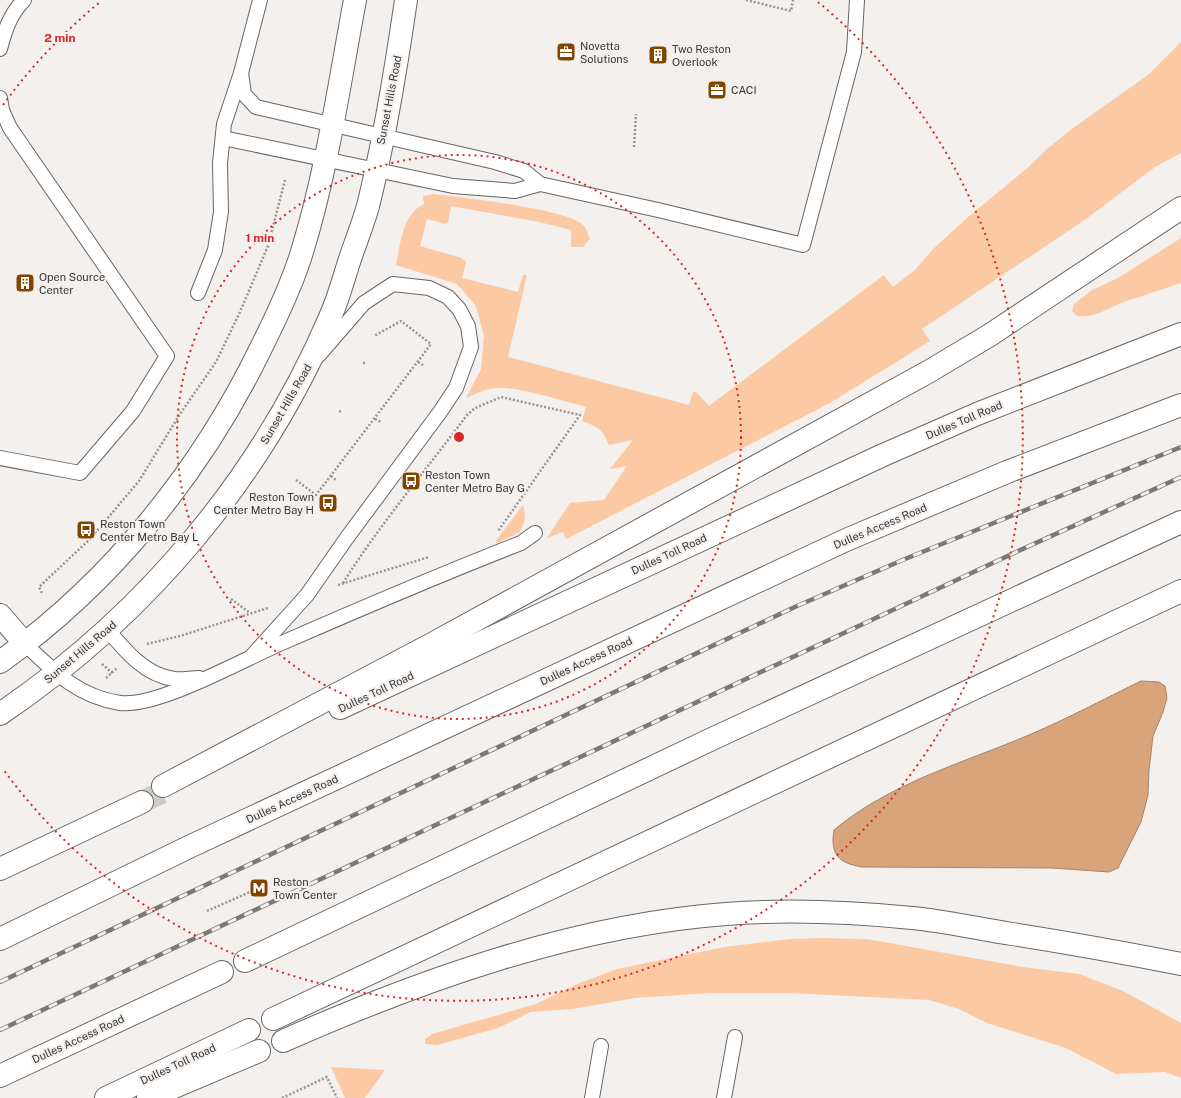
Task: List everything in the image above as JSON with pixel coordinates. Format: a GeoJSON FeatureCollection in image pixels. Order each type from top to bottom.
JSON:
{"type":"FeatureCollection","features":[{"type":"Feature","properties":{"kind":"main road"},"geometry":{"type":"LineString","coordinates":[[0,662],[25,644],[60,614],[139,536],[173,493],[212,437],[244,384],[275,319],[300,257],[318,194],[333,124],[355,0]]}},
{"type":"Feature","properties":{"kind":"main road","name":"Sunset Hills Road"},"geometry":{"type":"LineString","coordinates":[[0,714],[21,700],[108,630],[130,610],[170,568],[204,527],[245,472],[282,415],[307,369],[332,313],[367,208],[383,135],[406,0]]}},
{"type":"Feature","properties":{"kind":"main road","name":"Dulles Toll Road"},"geometry":{"type":"LineString","coordinates":[[1181,208],[990,335],[928,372],[164,789],[881,456],[978,414],[1181,334]]}},
{"type":"Feature","properties":{"kind":"main road","name":"Dulles Access Road"},"geometry":{"type":"LineString","coordinates":[[0,939],[191,846],[846,540],[1007,472],[1181,405]]}},
{"type":"Feature","properties":{"kind":"main road"},"geometry":{"type":"LineString","coordinates":[[245,961],[714,738],[1181,522]]}},
{"type":"Feature","properties":{"kind":"main road"},"geometry":{"type":"LineString","coordinates":[[273,1019],[1181,591]]}},
{"type":"Feature","properties":{"kind":"main road"},"geometry":{"type":"LineString","coordinates":[[0,615],[25,644]]}},
{"type":"Feature","properties":{"kind":"main road"},"geometry":{"type":"LineString","coordinates":[[0,869],[141,800]]}},
{"type":"Feature","properties":{"kind":"main road"},"geometry":{"type":"LineString","coordinates":[[283,1041],[372,1004],[491,962],[546,946],[596,933],[662,921],[727,914],[794,911],[913,918],[1181,964]]}},
{"type":"Feature","properties":{"kind":"main road","name":"Dulles Access Road"},"geometry":{"type":"LineString","coordinates":[[0,1076],[222,972]]}},
{"type":"Feature","properties":{"kind":"main road","name":"Dulles Toll Road"},"geometry":{"type":"LineString","coordinates":[[106,1098],[250,1030]]}},
{"type":"Feature","properties":{"kind":"main road"},"geometry":{"type":"LineString","coordinates":[[148,1098],[259,1051]]}},
{"type":"Feature","properties":{"kind":"lane"},"geometry":{"type":"LineString","coordinates":[[0,49],[4,32],[14,10],[24,0]]}},
{"type":"Feature","properties":{"kind":"lane"},"geometry":{"type":"LineString","coordinates":[[198,293],[215,250],[221,212],[220,163],[224,124],[241,73],[260,0]]}},
{"type":"Feature","properties":{"kind":"lane"},"geometry":{"type":"LineString","coordinates":[[241,73],[244,94],[256,107],[278,114],[383,135],[502,164],[524,171],[540,184],[658,210],[803,245],[854,52],[857,0]]}},
{"type":"Feature","properties":{"kind":"lane"},"geometry":{"type":"LineString","coordinates":[[0,98],[2,110],[10,128],[167,356],[132,411],[80,473],[0,458]]}},
{"type":"Feature","properties":{"kind":"lane"},"geometry":{"type":"LineString","coordinates":[[223,138],[376,172],[453,186],[515,192],[540,184]]}},
{"type":"Feature","properties":{"kind":"lane"},"geometry":{"type":"LineString","coordinates":[[252,656],[307,595],[456,388],[471,346],[468,326],[459,309],[448,297],[429,288],[393,284],[364,303],[307,369]]}},
{"type":"Feature","properties":{"kind":"lane"},"geometry":{"type":"LineString","coordinates":[[25,644],[54,673],[89,695],[122,703],[147,701],[208,677],[252,656],[443,573],[521,543],[536,533]]}},
{"type":"Feature","properties":{"kind":"lane"},"geometry":{"type":"LineString","coordinates":[[108,630],[131,657],[151,671],[174,678],[208,677]]}},
{"type":"Feature","properties":{"kind":"lane"},"geometry":{"type":"LineString","coordinates":[[724,1098],[735,1037]]}},
{"type":"Feature","properties":{"kind":"lane"},"geometry":{"type":"LineString","coordinates":[[592,1098],[601,1046]]}},
{"type":"Feature","properties":{"kind":"path"},"geometry":{"type":"LineString","coordinates":[[746,0],[791,11],[793,0]]}},
{"type":"Feature","properties":{"kind":"path"},"geometry":{"type":"LineString","coordinates":[[634,147],[636,114]]}},
{"type":"Feature","properties":{"kind":"path"},"geometry":{"type":"LineString","coordinates":[[42,593],[39,587],[90,539],[139,481],[180,414],[216,362],[240,312],[268,246],[285,180]]}},
{"type":"Feature","properties":{"kind":"path"},"geometry":{"type":"LineString","coordinates":[[296,480],[316,495],[431,344],[401,321],[374,336]]}},
{"type":"Feature","properties":{"kind":"path"},"geometry":{"type":"LineString","coordinates":[[418,362],[424,366]]}},
{"type":"Feature","properties":{"kind":"path"},"geometry":{"type":"LineString","coordinates":[[343,584],[403,500],[467,415],[475,408],[501,397],[580,415],[493,537]]}},
{"type":"Feature","properties":{"kind":"path"},"geometry":{"type":"LineString","coordinates":[[375,419],[381,422]]}},
{"type":"Feature","properties":{"kind":"path"},"geometry":{"type":"LineString","coordinates":[[331,476],[337,481]]}},
{"type":"Feature","properties":{"kind":"path"},"geometry":{"type":"LineString","coordinates":[[308,498],[312,493]]}},
{"type":"Feature","properties":{"kind":"path"},"geometry":{"type":"LineString","coordinates":[[307,595],[434,556]]}},
{"type":"Feature","properties":{"kind":"path"},"geometry":{"type":"LineString","coordinates":[[231,598],[250,613]]}},
{"type":"Feature","properties":{"kind":"path"},"geometry":{"type":"LineString","coordinates":[[146,644],[180,636],[270,607]]}},
{"type":"Feature","properties":{"kind":"path"},"geometry":{"type":"LineString","coordinates":[[99,660],[112,673]]}},
{"type":"Feature","properties":{"kind":"path"},"geometry":{"type":"LineString","coordinates":[[106,678],[119,667]]}},
{"type":"Feature","properties":{"kind":"path"},"geometry":{"type":"LineString","coordinates":[[207,911],[259,888]]}},
{"type":"Feature","properties":{"kind":"path"},"geometry":{"type":"LineString","coordinates":[[282,1098],[327,1077],[337,1098]]}},
{"type":"Feature","properties":{"kind":"shaded area"},"geometry":{"type":"Polygon","coordinates":[[[1181,42],[1181,153],[1155,167],[1086,219],[922,329],[930,341],[830,403],[566,539],[563,532],[547,538],[570,503],[604,500],[627,466],[610,469],[633,440],[609,445],[599,429],[582,421],[586,407],[540,394],[515,389],[495,388],[466,398],[481,369],[484,336],[476,306],[457,284],[396,265],[401,239],[407,222],[417,208],[424,204],[423,196],[433,194],[488,201],[536,209],[574,219],[584,226],[590,239],[583,247],[571,247],[571,230],[539,222],[451,206],[448,222],[445,224],[427,219],[420,246],[462,258],[466,262],[462,278],[518,292],[523,275],[527,275],[508,357],[689,405],[693,392],[696,392],[709,406],[884,275],[893,287],[916,269],[932,250],[967,218],[1026,169],[1047,149],[1073,128],[1148,75],[1181,42]]]}},
{"type":"Feature","properties":{"kind":"shaded area"},"geometry":{"type":"Polygon","coordinates":[[[1181,238],[1181,283],[1121,303],[1089,316],[1077,316],[1072,311],[1074,304],[1092,290],[1118,278],[1181,238]]]}},
{"type":"Feature","properties":{"kind":"shaded area"},"geometry":{"type":"Polygon","coordinates":[[[522,506],[524,507],[525,519],[520,532],[497,543],[495,542],[522,506]]]}},
{"type":"Feature","properties":{"kind":"shaded area"},"geometry":{"type":"Polygon","coordinates":[[[1141,681],[1159,682],[1165,686],[1167,698],[1153,736],[1148,795],[1141,822],[1118,868],[1109,872],[1052,868],[862,867],[847,863],[838,856],[835,851],[833,845],[834,830],[879,799],[928,775],[1043,729],[1141,681]]]}},
{"type":"Feature","properties":{"kind":"shaded area"},"geometry":{"type":"Polygon","coordinates":[[[790,939],[867,939],[1023,967],[1079,974],[1123,991],[1181,1023],[1181,1078],[1165,1072],[1116,1074],[1066,1048],[987,1023],[959,1009],[929,1000],[789,993],[711,993],[635,998],[573,1009],[531,1012],[498,1028],[437,1045],[425,1044],[425,1039],[432,1034],[536,1004],[577,984],[617,969],[724,947],[790,939]]]}},
{"type":"Feature","properties":{"kind":"shaded area"},"geometry":{"type":"Polygon","coordinates":[[[331,1067],[385,1070],[365,1098],[345,1098],[331,1067]]]}},
{"type":"Feature","properties":{"kind":"tunnel"},"geometry":{"type":"LineString","coordinates":[[142,802],[165,791]]}},
{"type":"Feature","properties":{"kind":"railway"},"geometry":{"type":"LineString","coordinates":[[0,982],[797,606],[905,559],[1181,447]]}},
{"type":"Feature","properties":{"kind":"railway"},"geometry":{"type":"LineString","coordinates":[[0,1030],[1014,553],[1181,477]]}},
{"type":"Feature","properties":{"kind":"place","name":"Novetta Solutions"},"geometry":{"type":"Point","coordinates":[566,52]}},
{"type":"Feature","properties":{"kind":"place","name":"Two Reston Overlook"},"geometry":{"type":"Point","coordinates":[658,55]}},
{"type":"Feature","properties":{"kind":"place","name":"CACI"},"geometry":{"type":"Point","coordinates":[717,90]}},
{"type":"Feature","properties":{"kind":"place","name":"Open Source Center"},"geometry":{"type":"Point","coordinates":[25,283]}},
{"type":"Feature","properties":{"kind":"place","name":"Reston Town Center Metro Bay G"},"geometry":{"type":"Point","coordinates":[411,481]}},
{"type":"Feature","properties":{"kind":"place","name":"Reston Town Center Metro Bay H"},"geometry":{"type":"Point","coordinates":[328,503]}},
{"type":"Feature","properties":{"kind":"place","name":"Reston Town Center Metro Bay L"},"geometry":{"type":"Point","coordinates":[86,530]}},
{"type":"Feature","properties":{"kind":"place","name":"Reston Town Center"},"geometry":{"type":"Point","coordinates":[259,888]}}]}
